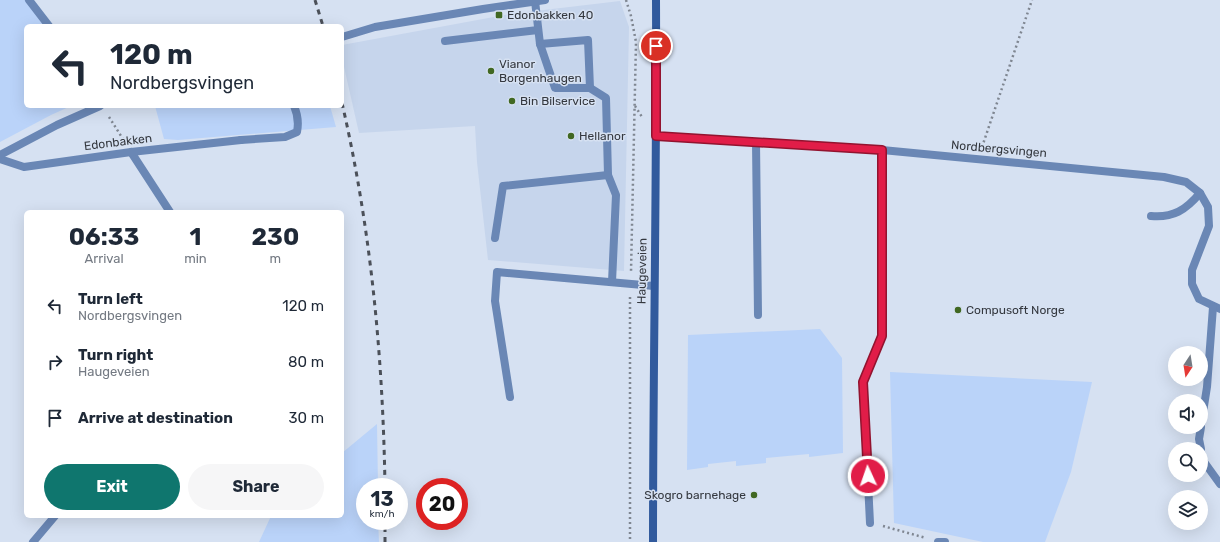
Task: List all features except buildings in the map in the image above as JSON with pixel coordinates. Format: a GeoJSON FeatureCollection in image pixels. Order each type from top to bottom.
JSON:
{"type":"FeatureCollection","features":[{"type":"Feature","properties":{"kind":"main road","name":"Haugeveien"},"geometry":{"type":"LineString","coordinates":[[653,542],[656,0]]}},
{"type":"Feature","properties":{"kind":"street"},"geometry":{"type":"LineString","coordinates":[[29,0],[47,24]]}},
{"type":"Feature","properties":{"kind":"street"},"geometry":{"type":"LineString","coordinates":[[344,36],[375,28],[545,0]]}},
{"type":"Feature","properties":{"kind":"street"},"geometry":{"type":"LineString","coordinates":[[534,1],[540,44],[555,88],[590,88],[606,98],[608,175],[616,196],[612,282]]}},
{"type":"Feature","properties":{"kind":"street"},"geometry":{"type":"LineString","coordinates":[[445,41],[538,30]]}},
{"type":"Feature","properties":{"kind":"street"},"geometry":{"type":"LineString","coordinates":[[540,44],[588,40],[590,88]]}},
{"type":"Feature","properties":{"kind":"street"},"geometry":{"type":"LineString","coordinates":[[0,155],[96,108]]}},
{"type":"Feature","properties":{"kind":"street","name":"Edonbakken"},"geometry":{"type":"LineString","coordinates":[[0,159],[24,167],[131,152],[241,140],[285,137],[296,132],[298,114],[295,108]]}},
{"type":"Feature","properties":{"kind":"street","name":"Nordbergsvingen"},"geometry":{"type":"LineString","coordinates":[[656,136],[882,150],[1164,177],[1186,182],[1200,193],[1208,207],[1209,226],[1192,270],[1192,284],[1199,299],[1216,308]]}},
{"type":"Feature","properties":{"kind":"street"},"geometry":{"type":"LineString","coordinates":[[756,142],[758,315]]}},
{"type":"Feature","properties":{"kind":"street"},"geometry":{"type":"LineString","coordinates":[[870,523],[863,382],[882,336],[882,150]]}},
{"type":"Feature","properties":{"kind":"street"},"geometry":{"type":"LineString","coordinates":[[131,152],[169,210]]}},
{"type":"Feature","properties":{"kind":"street"},"geometry":{"type":"LineString","coordinates":[[495,238],[503,186],[608,175]]}},
{"type":"Feature","properties":{"kind":"street"},"geometry":{"type":"LineString","coordinates":[[1151,216],[1163,217],[1186,208],[1200,193]]}},
{"type":"Feature","properties":{"kind":"street"},"geometry":{"type":"LineString","coordinates":[[510,397],[495,301],[497,272],[654,286]]}},
{"type":"Feature","properties":{"kind":"street"},"geometry":{"type":"LineString","coordinates":[[1206,394],[1216,308]]}},
{"type":"Feature","properties":{"kind":"street"},"geometry":{"type":"LineString","coordinates":[[1208,467],[1220,484]]}},
{"type":"Feature","properties":{"kind":"street"},"geometry":{"type":"LineString","coordinates":[[33,542],[53,518]]}},
{"type":"Feature","properties":{"kind":"path"},"geometry":{"type":"LineString","coordinates":[[626,0],[632,16],[636,42],[630,284],[630,542]]}},
{"type":"Feature","properties":{"kind":"path"},"geometry":{"type":"LineString","coordinates":[[978,159],[1032,0]]}},
{"type":"Feature","properties":{"kind":"path"},"geometry":{"type":"LineString","coordinates":[[106,112],[131,152]]}},
{"type":"Feature","properties":{"kind":"path"},"geometry":{"type":"LineString","coordinates":[[870,523],[940,542]]}},
{"type":"Feature","properties":{"kind":"shaded area"},"geometry":{"type":"Polygon","coordinates":[[[0,0],[29,0],[47,24],[24,24],[24,108],[67,108],[0,142],[0,0]]]}},
{"type":"Feature","properties":{"kind":"shaded area"},"geometry":{"type":"Polygon","coordinates":[[[620,1],[629,27],[624,271],[488,260],[477,162],[475,126],[359,133],[344,67],[344,45],[510,14],[620,1]]]}},
{"type":"Feature","properties":{"kind":"shaded area"},"geometry":{"type":"Polygon","coordinates":[[[156,108],[331,108],[336,127],[178,140],[164,139],[156,108]]]}},
{"type":"Feature","properties":{"kind":"shaded area"},"geometry":{"type":"Polygon","coordinates":[[[820,329],[842,358],[843,453],[809,457],[809,454],[766,458],[766,463],[736,466],[736,461],[708,464],[708,467],[687,470],[688,335],[820,329]]]}},
{"type":"Feature","properties":{"kind":"shaded area"},"geometry":{"type":"Polygon","coordinates":[[[890,372],[1092,382],[1071,472],[1045,542],[983,542],[894,523],[890,372]]]}},
{"type":"Feature","properties":{"kind":"shaded area"},"geometry":{"type":"Polygon","coordinates":[[[377,424],[378,478],[356,478],[356,530],[378,530],[379,542],[259,542],[270,518],[344,518],[344,451],[377,424]]]}},
{"type":"Feature","properties":{"kind":"railway"},"geometry":{"type":"LineString","coordinates":[[315,0],[322,24]]}},
{"type":"Feature","properties":{"kind":"railway"},"geometry":{"type":"LineString","coordinates":[[343,108],[361,198],[374,294],[382,390],[385,478]]}},
{"type":"Feature","properties":{"kind":"railway"},"geometry":{"type":"LineString","coordinates":[[385,530],[385,542]]}},
{"type":"Feature","properties":{"kind":"place","name":"Edonbakken 40"},"geometry":{"type":"Point","coordinates":[499,15]}},
{"type":"Feature","properties":{"kind":"place","name":"Vianor Borgenhaugen"},"geometry":{"type":"Point","coordinates":[491,71]}},
{"type":"Feature","properties":{"kind":"place","name":"Bin Bilservice"},"geometry":{"type":"Point","coordinates":[512,101]}},
{"type":"Feature","properties":{"kind":"place","name":"Hellanor"},"geometry":{"type":"Point","coordinates":[571,136]}},
{"type":"Feature","properties":{"kind":"place","name":"Compusoft Norge"},"geometry":{"type":"Point","coordinates":[958,310]}},
{"type":"Feature","properties":{"kind":"place","name":"Skogro barnehage"},"geometry":{"type":"Point","coordinates":[754,495]}},
{"type":"Feature","properties":{"kind":"route"},"geometry":{"type":"LineString","coordinates":[[656,46],[656,136],[882,150],[882,336],[863,382],[868,476]]}}]}
